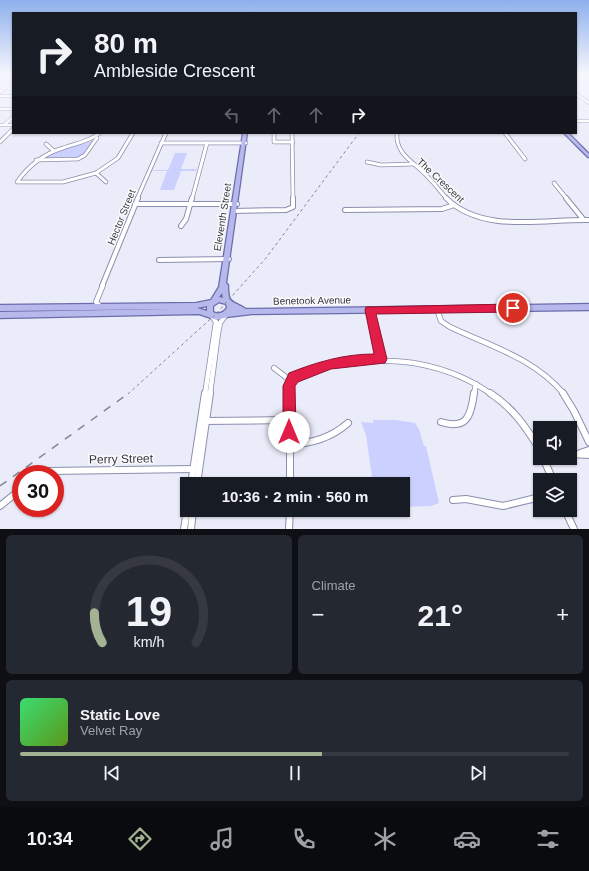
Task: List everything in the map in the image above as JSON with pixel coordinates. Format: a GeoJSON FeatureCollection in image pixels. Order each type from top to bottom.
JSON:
{"type":"FeatureCollection","features":[{"type":"Feature","properties":{"kind":"main road","name":"Eleventh Street"},"geometry":{"type":"LineString","coordinates":[[213,302],[221,289],[227,259],[246,134]]}},
{"type":"Feature","properties":{"kind":"main road"},"geometry":{"type":"LineString","coordinates":[[567,134],[589,156]]}},
{"type":"Feature","properties":{"kind":"main road","name":"Eleventh Street"},"geometry":{"type":"LineString","coordinates":[[227,259],[225,292],[228,302]]}},
{"type":"Feature","properties":{"kind":"main road"},"geometry":{"type":"LineString","coordinates":[[0,308],[21,310],[157,309],[199,306],[222,299],[228,302],[230,308],[226,315],[218,318],[200,311],[157,309],[101,307],[21,310],[0,314]]}},
{"type":"Feature","properties":{"kind":"main road"},"geometry":{"type":"LineString","coordinates":[[212,315],[209,309],[213,302]]}},
{"type":"Feature","properties":{"kind":"main road","name":"Benetook Avenue"},"geometry":{"type":"LineString","coordinates":[[228,302],[237,308],[252,311]]}},
{"type":"Feature","properties":{"kind":"main road","name":"Benetook Avenue"},"geometry":{"type":"LineString","coordinates":[[226,315],[252,311],[589,308]]}},
{"type":"Feature","properties":{"kind":"street"},"geometry":{"type":"LineString","coordinates":[[0,109],[12,109]]}},
{"type":"Feature","properties":{"kind":"street"},"geometry":{"type":"LineString","coordinates":[[2,126],[12,118]]}},
{"type":"Feature","properties":{"kind":"street"},"geometry":{"type":"LineString","coordinates":[[577,121],[589,121]]}},
{"type":"Feature","properties":{"kind":"street"},"geometry":{"type":"LineString","coordinates":[[2,126],[12,125]]}},
{"type":"Feature","properties":{"kind":"street"},"geometry":{"type":"LineString","coordinates":[[0,142],[12,130]]}},
{"type":"Feature","properties":{"kind":"street"},"geometry":{"type":"LineString","coordinates":[[99,134],[87,142],[54,151],[36,160],[22,173],[17,182],[63,182],[96,173],[118,158],[132,134]]}},
{"type":"Feature","properties":{"kind":"street"},"geometry":{"type":"LineString","coordinates":[[36,160],[68,160],[80,158],[87,153],[99,134]]}},
{"type":"Feature","properties":{"kind":"street","name":"Hector Street"},"geometry":{"type":"LineString","coordinates":[[101,307],[96,304],[98,295],[166,134]]}},
{"type":"Feature","properties":{"kind":"street"},"geometry":{"type":"LineString","coordinates":[[274,134],[274,142],[293,142]]}},
{"type":"Feature","properties":{"kind":"street"},"geometry":{"type":"LineString","coordinates":[[235,211],[286,210],[293,206],[292,134]]}},
{"type":"Feature","properties":{"kind":"street","name":"The Crescent"},"geometry":{"type":"LineString","coordinates":[[397,134],[396,142],[400,150],[431,179],[454,205],[475,215],[499,220],[589,220]]}},
{"type":"Feature","properties":{"kind":"street"},"geometry":{"type":"LineString","coordinates":[[506,134],[525,159]]}},
{"type":"Feature","properties":{"kind":"street"},"geometry":{"type":"LineString","coordinates":[[161,143],[244,143]]}},
{"type":"Feature","properties":{"kind":"street"},"geometry":{"type":"LineString","coordinates":[[181,226],[186,219],[207,143]]}},
{"type":"Feature","properties":{"kind":"street"},"geometry":{"type":"LineString","coordinates":[[46,144],[54,151]]}},
{"type":"Feature","properties":{"kind":"street"},"geometry":{"type":"LineString","coordinates":[[367,162],[381,165],[414,164]]}},
{"type":"Feature","properties":{"kind":"street"},"geometry":{"type":"LineString","coordinates":[[96,173],[106,182]]}},
{"type":"Feature","properties":{"kind":"street"},"geometry":{"type":"LineString","coordinates":[[554,183],[583,219]]}},
{"type":"Feature","properties":{"kind":"street"},"geometry":{"type":"LineString","coordinates":[[135,204],[235,203]]}},
{"type":"Feature","properties":{"kind":"street"},"geometry":{"type":"LineString","coordinates":[[345,210],[442,209],[454,205]]}},
{"type":"Feature","properties":{"kind":"street"},"geometry":{"type":"LineString","coordinates":[[159,260],[227,259]]}},
{"type":"Feature","properties":{"kind":"street"},"geometry":{"type":"LineString","coordinates":[[437,309],[441,320],[450,327],[521,359],[543,372],[570,402],[589,442]]}},
{"type":"Feature","properties":{"kind":"street"},"geometry":{"type":"LineString","coordinates":[[372,310],[381,359]]}},
{"type":"Feature","properties":{"kind":"street"},"geometry":{"type":"LineString","coordinates":[[193,477],[196,469],[216,326],[212,315]]}},
{"type":"Feature","properties":{"kind":"street"},"geometry":{"type":"LineString","coordinates":[[203,421],[220,325],[226,315]]}},
{"type":"Feature","properties":{"kind":"street"},"geometry":{"type":"LineString","coordinates":[[291,381],[302,373],[326,365],[358,359],[381,359],[428,366],[476,384],[501,398],[519,415],[533,436]]}},
{"type":"Feature","properties":{"kind":"street"},"geometry":{"type":"LineString","coordinates":[[274,368],[291,381]]}},
{"type":"Feature","properties":{"kind":"street"},"geometry":{"type":"LineString","coordinates":[[290,477],[289,420],[291,381]]}},
{"type":"Feature","properties":{"kind":"street"},"geometry":{"type":"LineString","coordinates":[[441,422],[455,425],[466,421],[470,414],[476,384]]}},
{"type":"Feature","properties":{"kind":"street"},"geometry":{"type":"LineString","coordinates":[[203,421],[289,420]]}},
{"type":"Feature","properties":{"kind":"street"},"geometry":{"type":"LineString","coordinates":[[289,444],[303,444],[316,440],[348,424]]}},
{"type":"Feature","properties":{"kind":"street"},"geometry":{"type":"LineString","coordinates":[[577,453],[589,450]]}},
{"type":"Feature","properties":{"kind":"street"},"geometry":{"type":"LineString","coordinates":[[577,454],[589,455]]}},
{"type":"Feature","properties":{"kind":"street"},"geometry":{"type":"LineString","coordinates":[[196,469],[197,477]]}},
{"type":"Feature","properties":{"kind":"street","name":"Perry Street"},"geometry":{"type":"LineString","coordinates":[[64,471],[196,469]]}},
{"type":"Feature","properties":{"kind":"street"},"geometry":{"type":"LineString","coordinates":[[0,506],[12,496]]}},
{"type":"Feature","properties":{"kind":"street"},"geometry":{"type":"LineString","coordinates":[[453,500],[462,499],[504,506],[533,499]]}},
{"type":"Feature","properties":{"kind":"street"},"geometry":{"type":"LineString","coordinates":[[184,529],[186,517]]}},
{"type":"Feature","properties":{"kind":"street"},"geometry":{"type":"LineString","coordinates":[[191,529],[192,517]]}},
{"type":"Feature","properties":{"kind":"street"},"geometry":{"type":"LineString","coordinates":[[289,529],[290,517]]}},
{"type":"Feature","properties":{"kind":"street"},"geometry":{"type":"LineString","coordinates":[[569,517],[574,529]]}},
{"type":"Feature","properties":{"kind":"shaded area"},"geometry":{"type":"Polygon","coordinates":[[[94,140],[86,153],[78,158],[40,158],[73,146],[94,140]]]}},
{"type":"Feature","properties":{"kind":"shaded area"},"geometry":{"type":"Polygon","coordinates":[[[175,153],[187,153],[181,169],[197,169],[196,171],[181,171],[174,190],[160,190],[167,171],[152,171],[168,170],[175,153]]]}},
{"type":"Feature","properties":{"kind":"shaded area"},"geometry":{"type":"Polygon","coordinates":[[[373,420],[396,420],[415,423],[419,429],[424,446],[426,446],[439,503],[431,506],[410,507],[410,477],[372,477],[366,435],[361,422],[373,423],[373,420]]]}},
{"type":"Feature","properties":{"kind":"railway"},"geometry":{"type":"LineString","coordinates":[[128,394],[217,313],[266,258],[358,134]]}},
{"type":"Feature","properties":{"kind":"railway"},"geometry":{"type":"LineString","coordinates":[[0,486],[129,393]]}},
{"type":"Feature","properties":{"kind":"route"},"geometry":{"type":"LineString","coordinates":[[289,432],[289,386],[291,381],[296,376],[321,366],[344,361],[358,359],[381,359],[375,325],[370,310],[513,308]]}}]}
